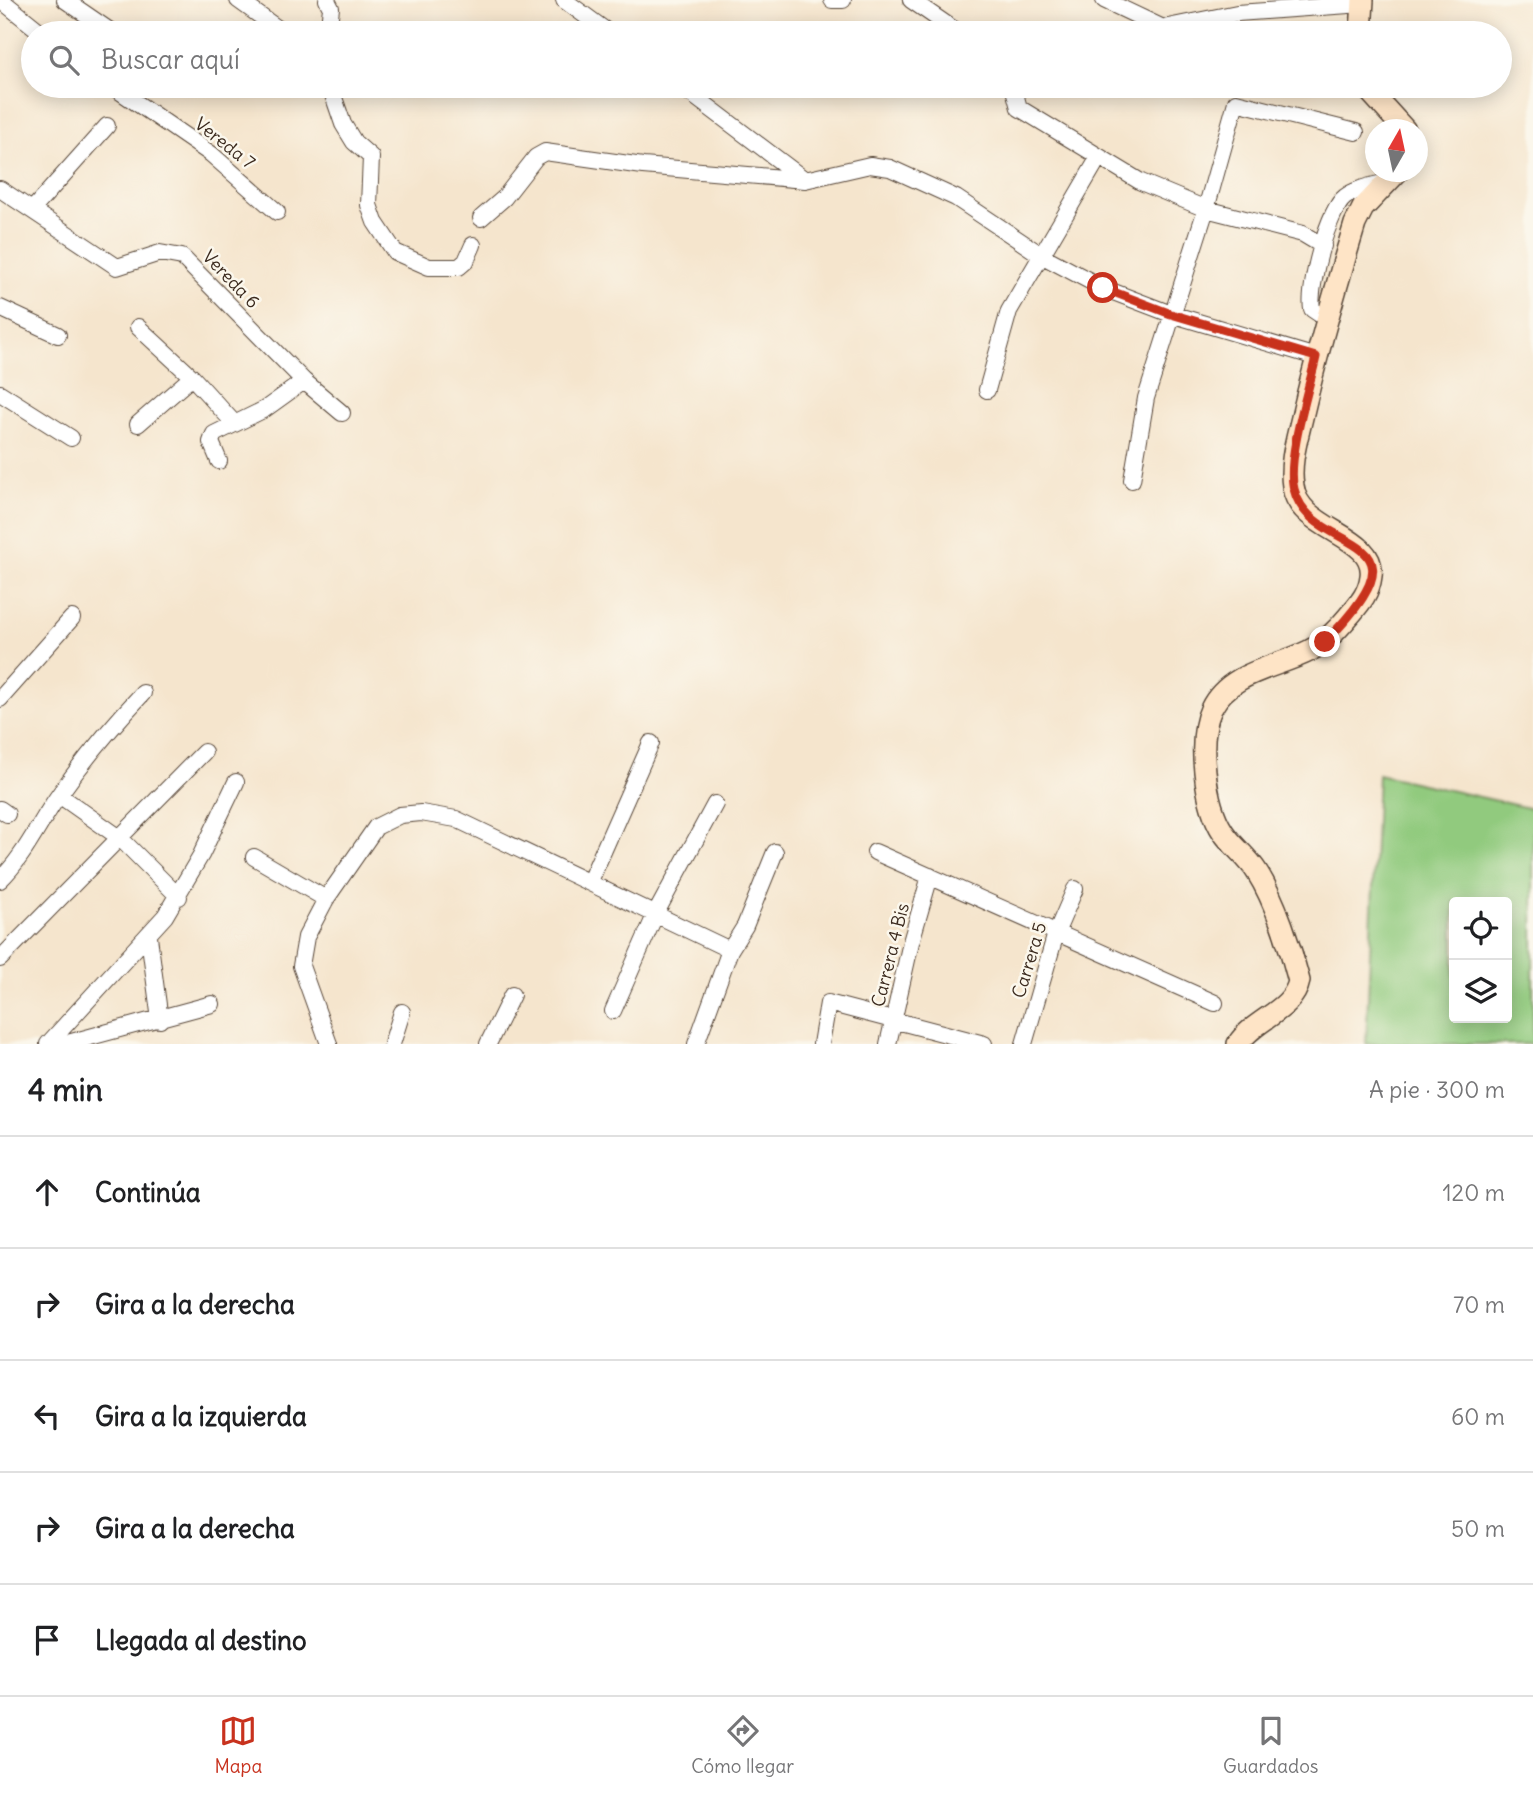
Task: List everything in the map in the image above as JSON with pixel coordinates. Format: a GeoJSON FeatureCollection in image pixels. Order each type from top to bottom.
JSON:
{"type":"FeatureCollection","features":[{"type":"Feature","properties":{"kind":"main road"},"geometry":{"type":"LineString","coordinates":[[1362,21],[1363,2]]}},
{"type":"Feature","properties":{"kind":"main road"},"geometry":{"type":"LineString","coordinates":[[1376,98],[1395,119]]}},
{"type":"Feature","properties":{"kind":"main road"},"geometry":{"type":"LineString","coordinates":[[1238,1044],[1251,1028],[1292,998],[1299,981],[1258,873],[1224,833],[1214,815],[1205,766],[1210,712],[1231,684],[1325,642],[1363,600],[1371,578],[1372,567],[1367,555],[1309,514],[1297,499],[1293,486],[1293,462],[1316,357],[1355,224],[1363,208],[1387,182]]}},
{"type":"Feature","properties":{"kind":"street"},"geometry":{"type":"LineString","coordinates":[[1,0],[27,21]]}},
{"type":"Feature","properties":{"kind":"street"},"geometry":{"type":"LineString","coordinates":[[65,0],[96,21]]}},
{"type":"Feature","properties":{"kind":"street"},"geometry":{"type":"LineString","coordinates":[[238,0],[267,21]]}},
{"type":"Feature","properties":{"kind":"street"},"geometry":{"type":"LineString","coordinates":[[327,0],[331,8],[329,21]]}},
{"type":"Feature","properties":{"kind":"street"},"geometry":{"type":"LineString","coordinates":[[564,0],[593,21]]}},
{"type":"Feature","properties":{"kind":"street"},"geometry":{"type":"LineString","coordinates":[[832,0],[843,0]]}},
{"type":"Feature","properties":{"kind":"street"},"geometry":{"type":"LineString","coordinates":[[911,0],[942,21]]}},
{"type":"Feature","properties":{"kind":"street"},"geometry":{"type":"LineString","coordinates":[[1104,0],[1148,21]]}},
{"type":"Feature","properties":{"kind":"street"},"geometry":{"type":"LineString","coordinates":[[1198,21],[1237,13],[1363,2]]}},
{"type":"Feature","properties":{"kind":"street","name":"Vereda 7"},"geometry":{"type":"LineString","coordinates":[[129,98],[211,154],[276,212]]}},
{"type":"Feature","properties":{"kind":"street"},"geometry":{"type":"LineString","coordinates":[[334,98],[354,142],[372,158],[369,205],[375,222],[395,252],[429,267],[458,267],[466,261],[473,245]]}},
{"type":"Feature","properties":{"kind":"street"},"geometry":{"type":"LineString","coordinates":[[697,98],[805,180]]}},
{"type":"Feature","properties":{"kind":"street"},"geometry":{"type":"LineString","coordinates":[[1016,98],[1019,108],[1141,182],[1206,209],[1303,234],[1323,246]]}},
{"type":"Feature","properties":{"kind":"street"},"geometry":{"type":"LineString","coordinates":[[1132,480],[1146,398],[1206,209],[1236,102],[1356,132]]}},
{"type":"Feature","properties":{"kind":"street"},"geometry":{"type":"LineString","coordinates":[[32,210],[107,126]]}},
{"type":"Feature","properties":{"kind":"street"},"geometry":{"type":"LineString","coordinates":[[481,218],[504,198],[536,157],[545,152],[643,166],[805,180],[870,166],[890,167],[956,198],[1041,255],[1103,288],[1171,314],[1316,357]]}},
{"type":"Feature","properties":{"kind":"street"},"geometry":{"type":"LineString","coordinates":[[986,390],[1009,311],[1099,157]]}},
{"type":"Feature","properties":{"kind":"street"},"geometry":{"type":"LineString","coordinates":[[1326,319],[1315,313],[1311,304],[1323,246],[1343,198],[1380,182]]}},
{"type":"Feature","properties":{"kind":"street","name":"Vereda 6"},"geometry":{"type":"LineString","coordinates":[[0,189],[117,267],[160,253],[182,257],[304,381],[342,413]]}},
{"type":"Feature","properties":{"kind":"street"},"geometry":{"type":"LineString","coordinates":[[0,308],[58,335]]}},
{"type":"Feature","properties":{"kind":"street"},"geometry":{"type":"LineString","coordinates":[[138,327],[192,377],[234,423]]}},
{"type":"Feature","properties":{"kind":"street"},"geometry":{"type":"LineString","coordinates":[[138,424],[192,377]]}},
{"type":"Feature","properties":{"kind":"street"},"geometry":{"type":"LineString","coordinates":[[219,461],[211,442],[214,434],[265,409],[304,381]]}},
{"type":"Feature","properties":{"kind":"street"},"geometry":{"type":"LineString","coordinates":[[0,393],[71,438]]}},
{"type":"Feature","properties":{"kind":"street"},"geometry":{"type":"LineString","coordinates":[[0,699],[72,618]]}},
{"type":"Feature","properties":{"kind":"street"},"geometry":{"type":"LineString","coordinates":[[0,880],[14,866],[59,795],[108,730],[143,693]]}},
{"type":"Feature","properties":{"kind":"street"},"geometry":{"type":"LineString","coordinates":[[590,881],[651,743]]}},
{"type":"Feature","properties":{"kind":"street"},"geometry":{"type":"LineString","coordinates":[[0,959],[204,752]]}},
{"type":"Feature","properties":{"kind":"street"},"geometry":{"type":"LineString","coordinates":[[48,1044],[149,937],[179,897],[236,782]]}},
{"type":"Feature","properties":{"kind":"street"},"geometry":{"type":"LineString","coordinates":[[59,795],[120,838],[179,897]]}},
{"type":"Feature","properties":{"kind":"street"},"geometry":{"type":"LineString","coordinates":[[614,1012],[656,913],[715,804]]}},
{"type":"Feature","properties":{"kind":"street"},"geometry":{"type":"LineString","coordinates":[[329,1044],[301,966],[306,937],[326,899],[376,827],[400,815],[421,813],[456,818],[730,950]]}},
{"type":"Feature","properties":{"kind":"street"},"geometry":{"type":"LineString","coordinates":[[696,1044],[730,950],[745,926],[775,852]]}},
{"type":"Feature","properties":{"kind":"street"},"geometry":{"type":"LineString","coordinates":[[875,852],[1215,1003]]}},
{"type":"Feature","properties":{"kind":"street"},"geometry":{"type":"LineString","coordinates":[[254,857],[326,899]]}},
{"type":"Feature","properties":{"kind":"street","name":"Carrera 4 Bis"},"geometry":{"type":"LineString","coordinates":[[888,1044],[930,876]]}},
{"type":"Feature","properties":{"kind":"street","name":"Carrera 5"},"geometry":{"type":"LineString","coordinates":[[1024,1044],[1056,933],[1075,889]]}},
{"type":"Feature","properties":{"kind":"street"},"geometry":{"type":"LineString","coordinates":[[149,937],[160,1020]]}},
{"type":"Feature","properties":{"kind":"street"},"geometry":{"type":"LineString","coordinates":[[488,1044],[512,995]]}},
{"type":"Feature","properties":{"kind":"street"},"geometry":{"type":"LineString","coordinates":[[821,1044],[828,1003],[984,1044]]}},
{"type":"Feature","properties":{"kind":"street"},"geometry":{"type":"LineString","coordinates":[[64,1044],[212,1004]]}},
{"type":"Feature","properties":{"kind":"street"},"geometry":{"type":"LineString","coordinates":[[392,1044],[402,1012]]}},
{"type":"Feature","properties":{"kind":"green space"},"geometry":{"type":"Polygon","coordinates":[[[1378,774],[1533,809],[1533,1044],[1366,1044],[1378,774]]]}},
{"type":"Feature","properties":{"kind":"route"},"geometry":{"type":"LineString","coordinates":[[1103,288],[1171,314],[1316,357],[1293,462],[1293,486],[1297,499],[1309,514],[1319,523],[1356,544],[1367,555],[1372,567],[1369,589],[1363,600],[1325,642]]}}]}
